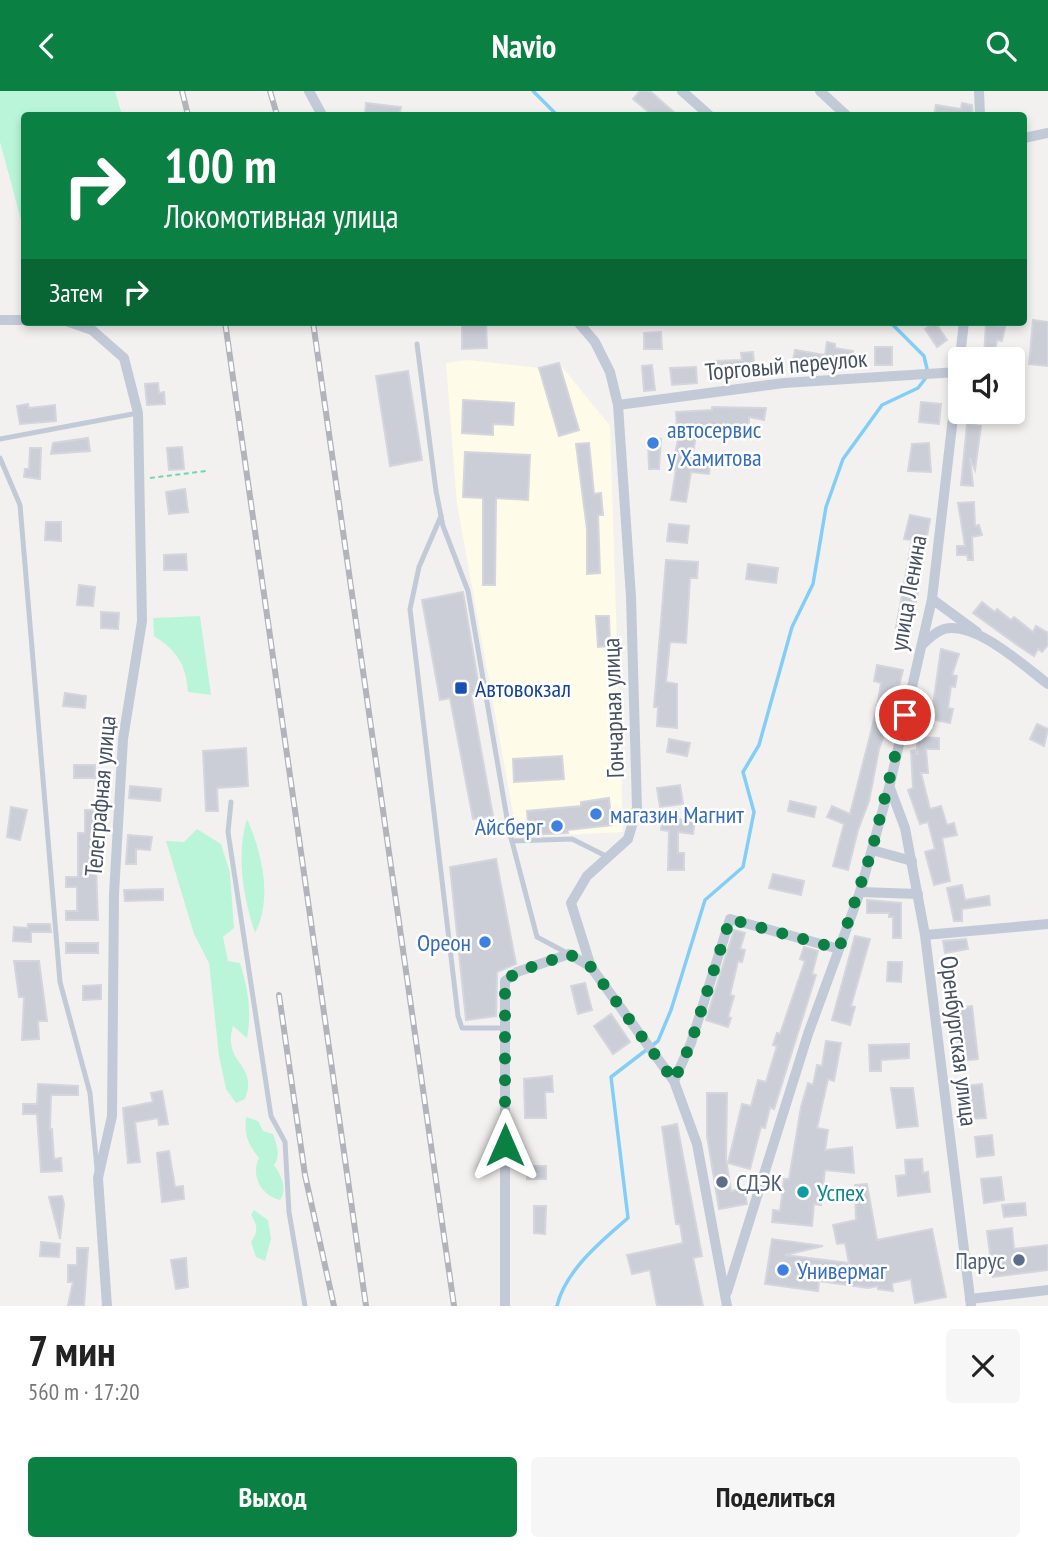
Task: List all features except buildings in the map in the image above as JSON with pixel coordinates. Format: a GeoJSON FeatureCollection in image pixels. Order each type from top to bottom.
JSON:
{"type":"FeatureCollection","features":[{"type":"Feature","properties":{"kind":"street"},"geometry":{"type":"LineString","coordinates":[[309,91],[320,112]]}},
{"type":"Feature","properties":{"kind":"street"},"geometry":{"type":"LineString","coordinates":[[682,91],[706,112]]}},
{"type":"Feature","properties":{"kind":"street"},"geometry":{"type":"LineString","coordinates":[[820,91],[843,112]]}},
{"type":"Feature","properties":{"kind":"street"},"geometry":{"type":"LineString","coordinates":[[979,91],[980,112]]}},
{"type":"Feature","properties":{"kind":"street"},"geometry":{"type":"LineString","coordinates":[[1027,137],[1048,133]]}},
{"type":"Feature","properties":{"kind":"street"},"geometry":{"type":"LineString","coordinates":[[0,320],[21,320]]}},
{"type":"Feature","properties":{"kind":"street","name":"Телеграфная улица"},"geometry":{"type":"LineString","coordinates":[[80,326],[92,330],[124,358],[138,413],[142,621],[123,739],[114,894],[112,1116],[98,1178],[107,1306]]}},
{"type":"Feature","properties":{"kind":"street","name":"Гончарная улица"},"geometry":{"type":"LineString","coordinates":[[581,326],[595,342],[610,372],[618,405],[631,597],[637,808],[628,839],[587,876],[571,903],[591,967],[634,1030],[674,1081],[697,1144],[726,1301]]}},
{"type":"Feature","properties":{"kind":"street","name":"улица Ленина"},"geometry":{"type":"LineString","coordinates":[[961,347],[964,326]]}},
{"type":"Feature","properties":{"kind":"street","name":"Торговый переулок"},"geometry":{"type":"LineString","coordinates":[[618,405],[784,383],[948,373]]}},
{"type":"Feature","properties":{"kind":"street","name":"улица Ленина"},"geometry":{"type":"LineString","coordinates":[[726,1301],[808,1034],[860,892],[890,784],[932,599],[952,424]]}},
{"type":"Feature","properties":{"kind":"street"},"geometry":{"type":"LineString","coordinates":[[932,599],[1048,684]]}},
{"type":"Feature","properties":{"kind":"street"},"geometry":{"type":"LineString","coordinates":[[922,646],[944,629],[957,629],[983,636]]}},
{"type":"Feature","properties":{"kind":"street","name":"Оренбургская улица"},"geometry":{"type":"LineString","coordinates":[[890,784],[905,828],[925,935],[971,1303]]}},
{"type":"Feature","properties":{"kind":"street"},"geometry":{"type":"LineString","coordinates":[[872,850],[912,861]]}},
{"type":"Feature","properties":{"kind":"street"},"geometry":{"type":"LineString","coordinates":[[860,892],[918,894]]}},
{"type":"Feature","properties":{"kind":"street"},"geometry":{"type":"LineString","coordinates":[[674,1081],[691,1043],[730,919],[839,949]]}},
{"type":"Feature","properties":{"kind":"street"},"geometry":{"type":"LineString","coordinates":[[925,935],[1048,924]]}},
{"type":"Feature","properties":{"kind":"street"},"geometry":{"type":"LineString","coordinates":[[505,1306],[505,981],[517,972],[569,954],[591,967]]}},
{"type":"Feature","properties":{"kind":"street"},"geometry":{"type":"LineString","coordinates":[[971,1303],[1048,1290]]}},
{"type":"Feature","properties":{"kind":"lane"},"geometry":{"type":"LineString","coordinates":[[417,344],[441,516],[468,591],[512,841],[537,937],[569,954]]}},
{"type":"Feature","properties":{"kind":"lane"},"geometry":{"type":"LineString","coordinates":[[0,439],[138,413]]}},
{"type":"Feature","properties":{"kind":"lane"},"geometry":{"type":"LineString","coordinates":[[0,457],[20,505],[60,982],[90,1093],[98,1178]]}},
{"type":"Feature","properties":{"kind":"lane"},"geometry":{"type":"LineString","coordinates":[[441,516],[419,567],[410,609],[458,1016],[462,1028],[505,1028]]}},
{"type":"Feature","properties":{"kind":"lane"},"geometry":{"type":"LineString","coordinates":[[231,802],[228,832],[271,1117],[285,1142],[289,1212],[305,1306]]}},
{"type":"Feature","properties":{"kind":"lane"},"geometry":{"type":"LineString","coordinates":[[512,841],[572,839],[608,857]]}},
{"type":"Feature","properties":{"kind":"path"},"geometry":{"type":"LineString","coordinates":[[139,479],[206,471]]}},
{"type":"Feature","properties":{"kind":"shaded area"},"geometry":{"type":"Polygon","coordinates":[[[469,360],[539,368],[559,363],[610,426],[623,832],[529,837],[517,835],[457,504],[446,363],[469,360]]]}},
{"type":"Feature","properties":{"kind":"green space"},"geometry":{"type":"Polygon","coordinates":[[[0,91],[115,91],[121,112],[21,112],[21,220],[0,142],[0,91]]]}},
{"type":"Feature","properties":{"kind":"green space"},"geometry":{"type":"Polygon","coordinates":[[[200,616],[211,695],[188,692],[179,659],[154,636],[153,618],[200,616]]]}},
{"type":"Feature","properties":{"kind":"green space"},"geometry":{"type":"Polygon","coordinates":[[[247,819],[257,846],[263,876],[263,905],[255,933],[242,876],[242,847],[247,819]]]}},
{"type":"Feature","properties":{"kind":"green space"},"geometry":{"type":"Polygon","coordinates":[[[197,829],[221,844],[230,873],[234,928],[223,937],[228,961],[240,963],[249,1019],[247,1038],[233,1026],[232,1049],[244,1070],[248,1087],[245,1099],[236,1103],[226,1089],[219,1056],[209,963],[194,934],[166,841],[184,842],[197,829]]]}},
{"type":"Feature","properties":{"kind":"green space"},"geometry":{"type":"Polygon","coordinates":[[[246,1117],[258,1121],[263,1131],[273,1134],[278,1154],[274,1165],[283,1186],[280,1200],[268,1194],[259,1184],[256,1172],[259,1158],[248,1139],[246,1117]]]}},
{"type":"Feature","properties":{"kind":"green space"},"geometry":{"type":"Polygon","coordinates":[[[254,1210],[268,1220],[271,1239],[265,1261],[256,1257],[251,1242],[256,1229],[251,1215],[254,1210]]]}},
{"type":"Feature","properties":{"kind":"waterway"},"geometry":{"type":"LineString","coordinates":[[533,91],[554,112]]}},
{"type":"Feature","properties":{"kind":"waterway"},"geometry":{"type":"LineString","coordinates":[[894,326],[924,356],[927,369]]}},
{"type":"Feature","properties":{"kind":"waterway"},"geometry":{"type":"LineString","coordinates":[[557,1306],[561,1293],[576,1269],[628,1218],[611,1077],[658,1041],[671,1010],[705,900],[743,867],[754,812],[743,772],[759,745],[792,627],[813,584],[826,507],[843,459],[882,405],[918,388],[925,379]]}},
{"type":"Feature","properties":{"kind":"railway"},"geometry":{"type":"LineString","coordinates":[[182,91],[187,112]]}},
{"type":"Feature","properties":{"kind":"railway"},"geometry":{"type":"LineString","coordinates":[[270,91],[276,112]]}},
{"type":"Feature","properties":{"kind":"railway"},"geometry":{"type":"LineString","coordinates":[[226,326],[366,1306]]}},
{"type":"Feature","properties":{"kind":"railway"},"geometry":{"type":"LineString","coordinates":[[314,326],[454,1306]]}},
{"type":"Feature","properties":{"kind":"railway"},"geometry":{"type":"LineString","coordinates":[[279,995],[305,1175],[334,1306]]}},
{"type":"Feature","properties":{"kind":"place","name":"автосервис у Хамитова"},"geometry":{"type":"Point","coordinates":[653,443]}},
{"type":"Feature","properties":{"kind":"place","name":"Автовокзал"},"geometry":{"type":"Point","coordinates":[461,688]}},
{"type":"Feature","properties":{"kind":"place","name":"магазин Магнит"},"geometry":{"type":"Point","coordinates":[596,814]}},
{"type":"Feature","properties":{"kind":"place","name":"Айсберг"},"geometry":{"type":"Point","coordinates":[557,826]}},
{"type":"Feature","properties":{"kind":"place","name":"Ореон"},"geometry":{"type":"Point","coordinates":[485,942]}},
{"type":"Feature","properties":{"kind":"place","name":"СДЭК"},"geometry":{"type":"Point","coordinates":[722,1182]}},
{"type":"Feature","properties":{"kind":"place","name":"Успех"},"geometry":{"type":"Point","coordinates":[803,1192]}},
{"type":"Feature","properties":{"kind":"place","name":"Парус"},"geometry":{"type":"Point","coordinates":[1019,1260]}},
{"type":"Feature","properties":{"kind":"place","name":"Универмаг"},"geometry":{"type":"Point","coordinates":[783,1270]}},
{"type":"Feature","properties":{"kind":"route"},"geometry":{"type":"LineString","coordinates":[[505,1145],[505,981],[517,972],[569,954],[591,967],[634,1030],[674,1081],[691,1043],[730,919],[839,949],[872,850],[905,715]]}}]}
